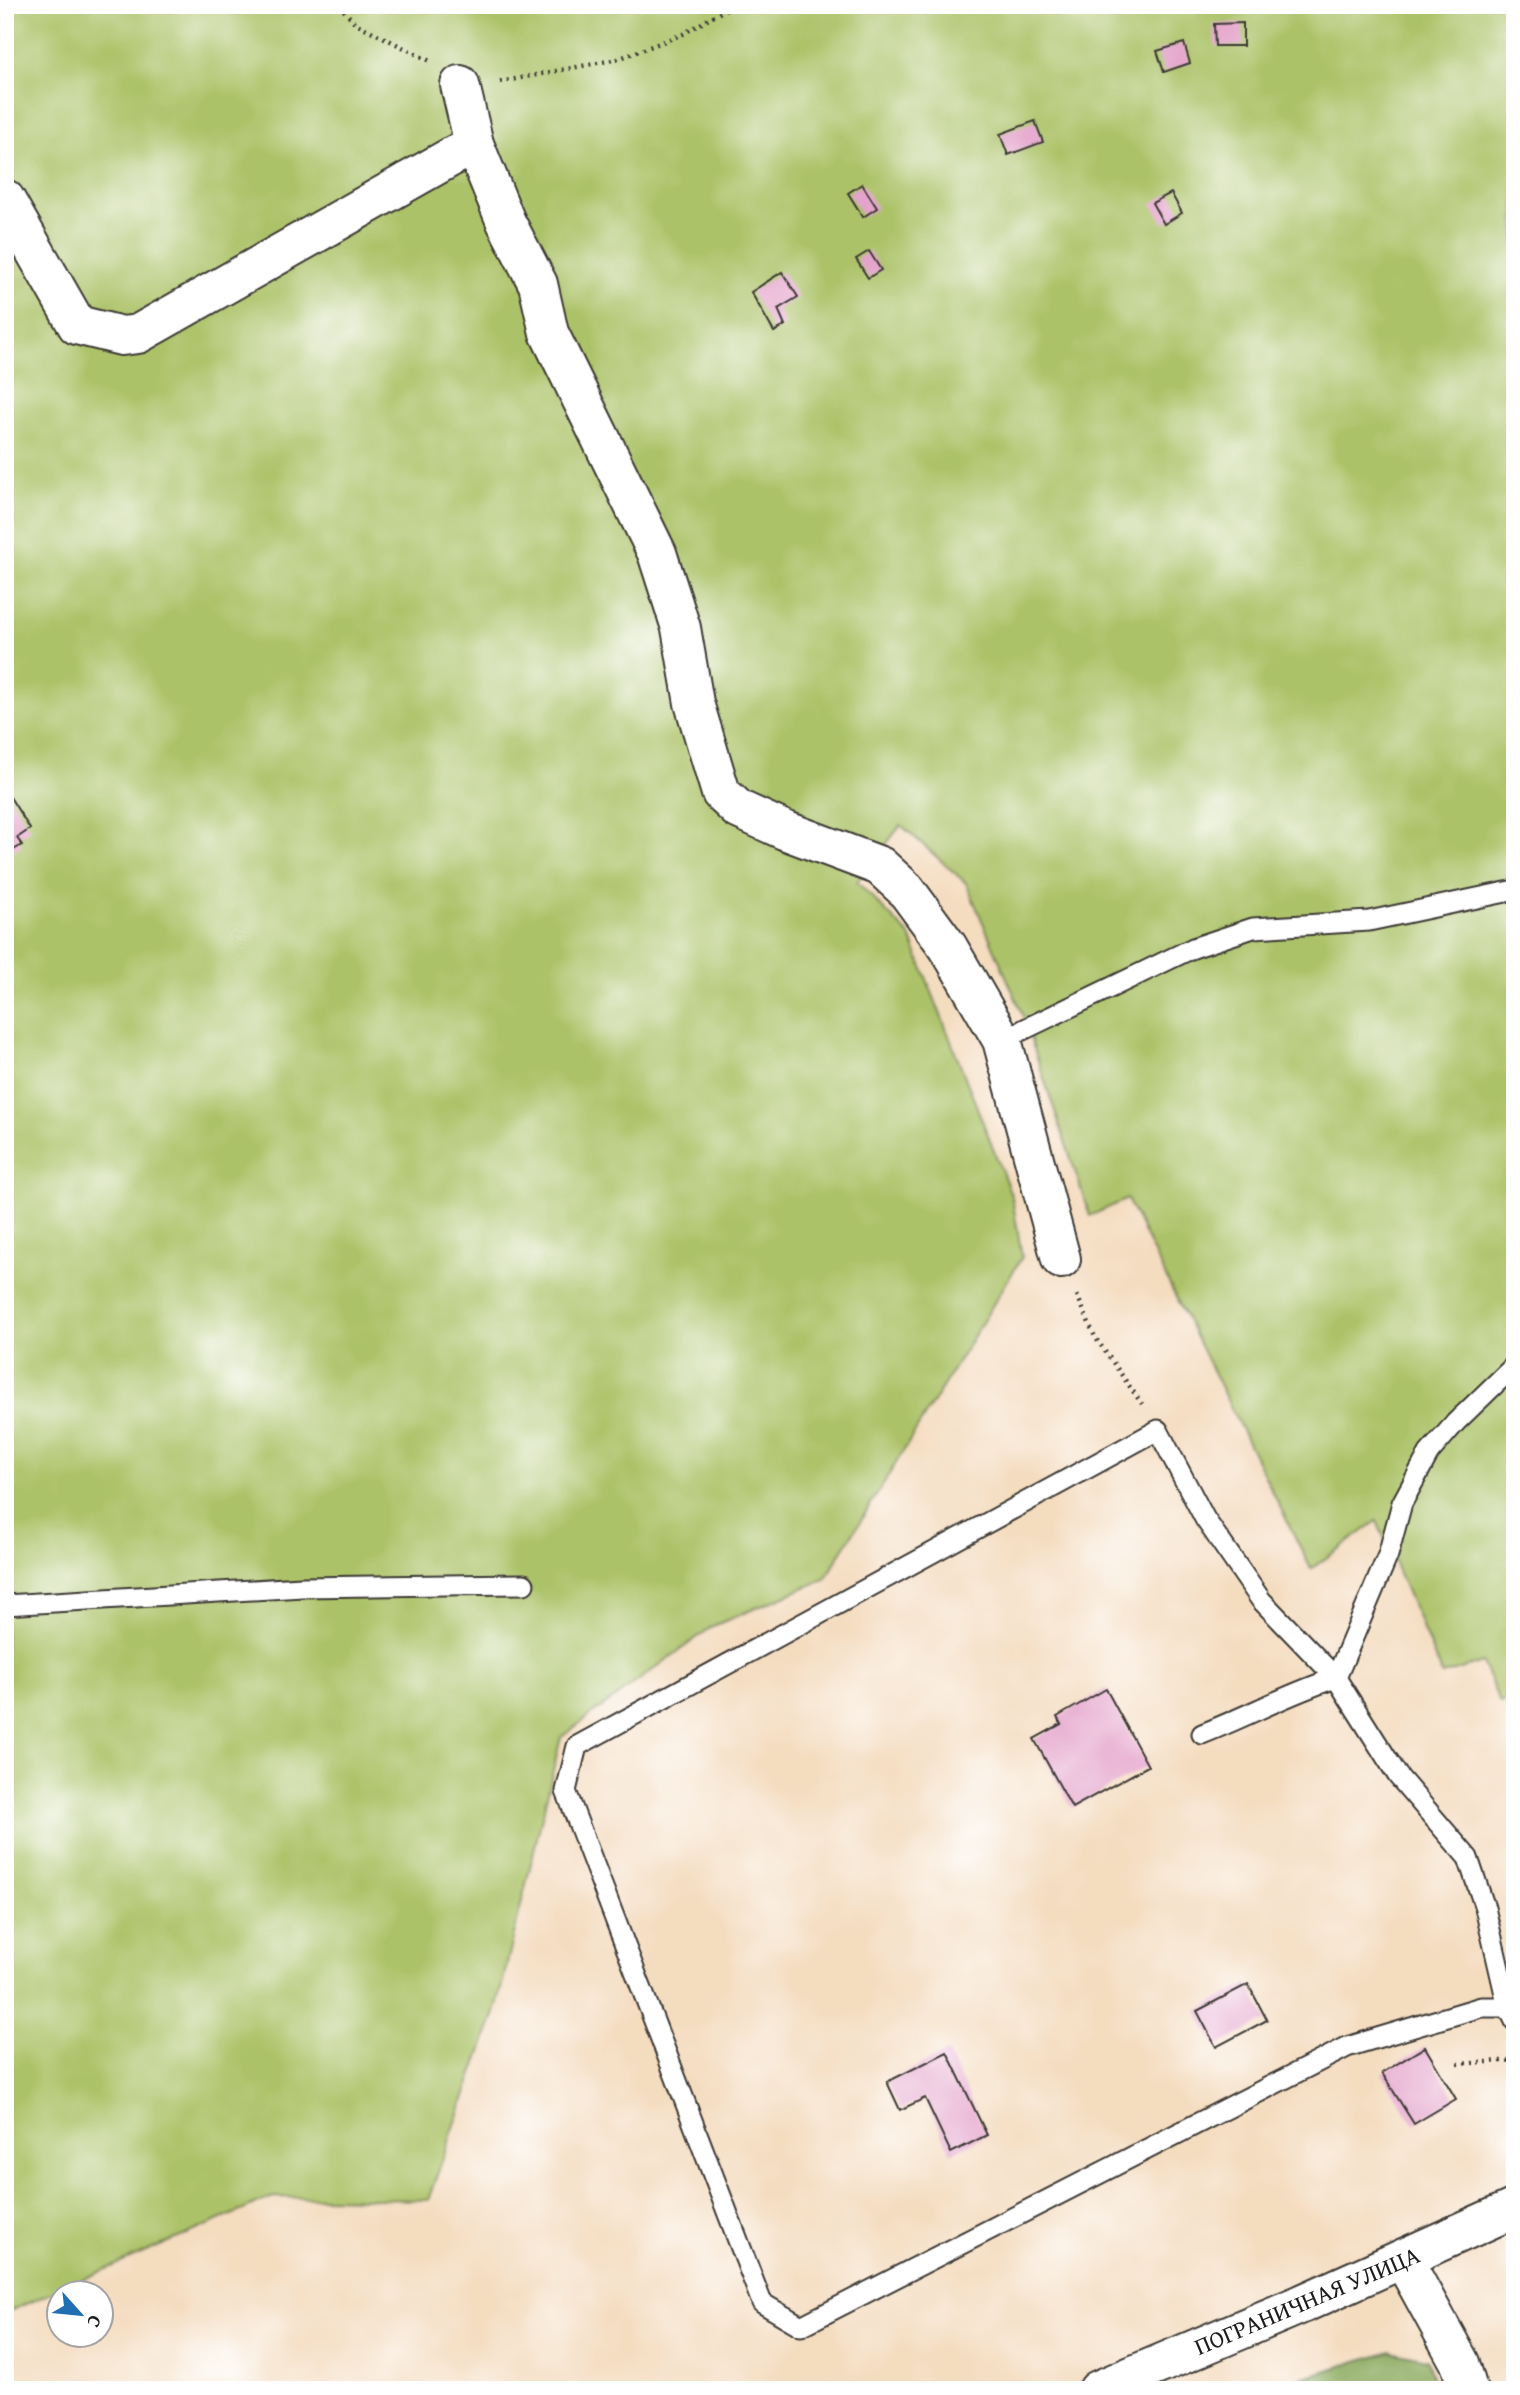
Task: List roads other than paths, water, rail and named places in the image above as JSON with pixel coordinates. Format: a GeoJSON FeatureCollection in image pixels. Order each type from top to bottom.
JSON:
{"type":"FeatureCollection","features":[{"type":"Feature","properties":{"kind":"street"},"geometry":{"type":"LineString","coordinates":[[460,85],[474,144],[506,222],[538,284],[549,333],[657,553],[681,628],[694,703],[721,793],[738,809],[784,830],[880,866],[906,890],[948,947],[1002,1040],[1061,1259]]}},
{"type":"Feature","properties":{"kind":"street"},"geometry":{"type":"LineString","coordinates":[[5,199],[77,325],[122,336],[138,334],[474,144]]}},
{"type":"Feature","properties":{"kind":"street","name":"ПОГРАНИЧНАЯ УЛИЦА"},"geometry":{"type":"LineString","coordinates":[[1098,2390],[1515,2208]]}},
{"type":"Feature","properties":{"kind":"street"},"geometry":{"type":"LineString","coordinates":[[1403,2259],[1460,2364],[1468,2390]]}},
{"type":"Feature","properties":{"kind":"lane"},"geometry":{"type":"LineString","coordinates":[[1002,1040],[1194,948],[1253,928],[1369,921],[1515,890]]}},
{"type":"Feature","properties":{"kind":"lane"},"geometry":{"type":"LineString","coordinates":[[1202,1734],[1242,1718],[1292,1692],[1336,1678],[1388,1555],[1402,1503],[1429,1453],[1456,1422],[1515,1365]]}},
{"type":"Feature","properties":{"kind":"lane"},"geometry":{"type":"LineString","coordinates":[[1158,1430],[1205,1519],[1261,1601],[1336,1678],[1398,1776],[1468,1858],[1485,1908],[1511,2014],[1481,2007],[1347,2046],[801,2326],[762,2303],[566,1791],[577,1746],[1158,1430]]}},
{"type":"Feature","properties":{"kind":"lane"},"geometry":{"type":"LineString","coordinates":[[5,1605],[302,1587],[524,1584]]}}]}
